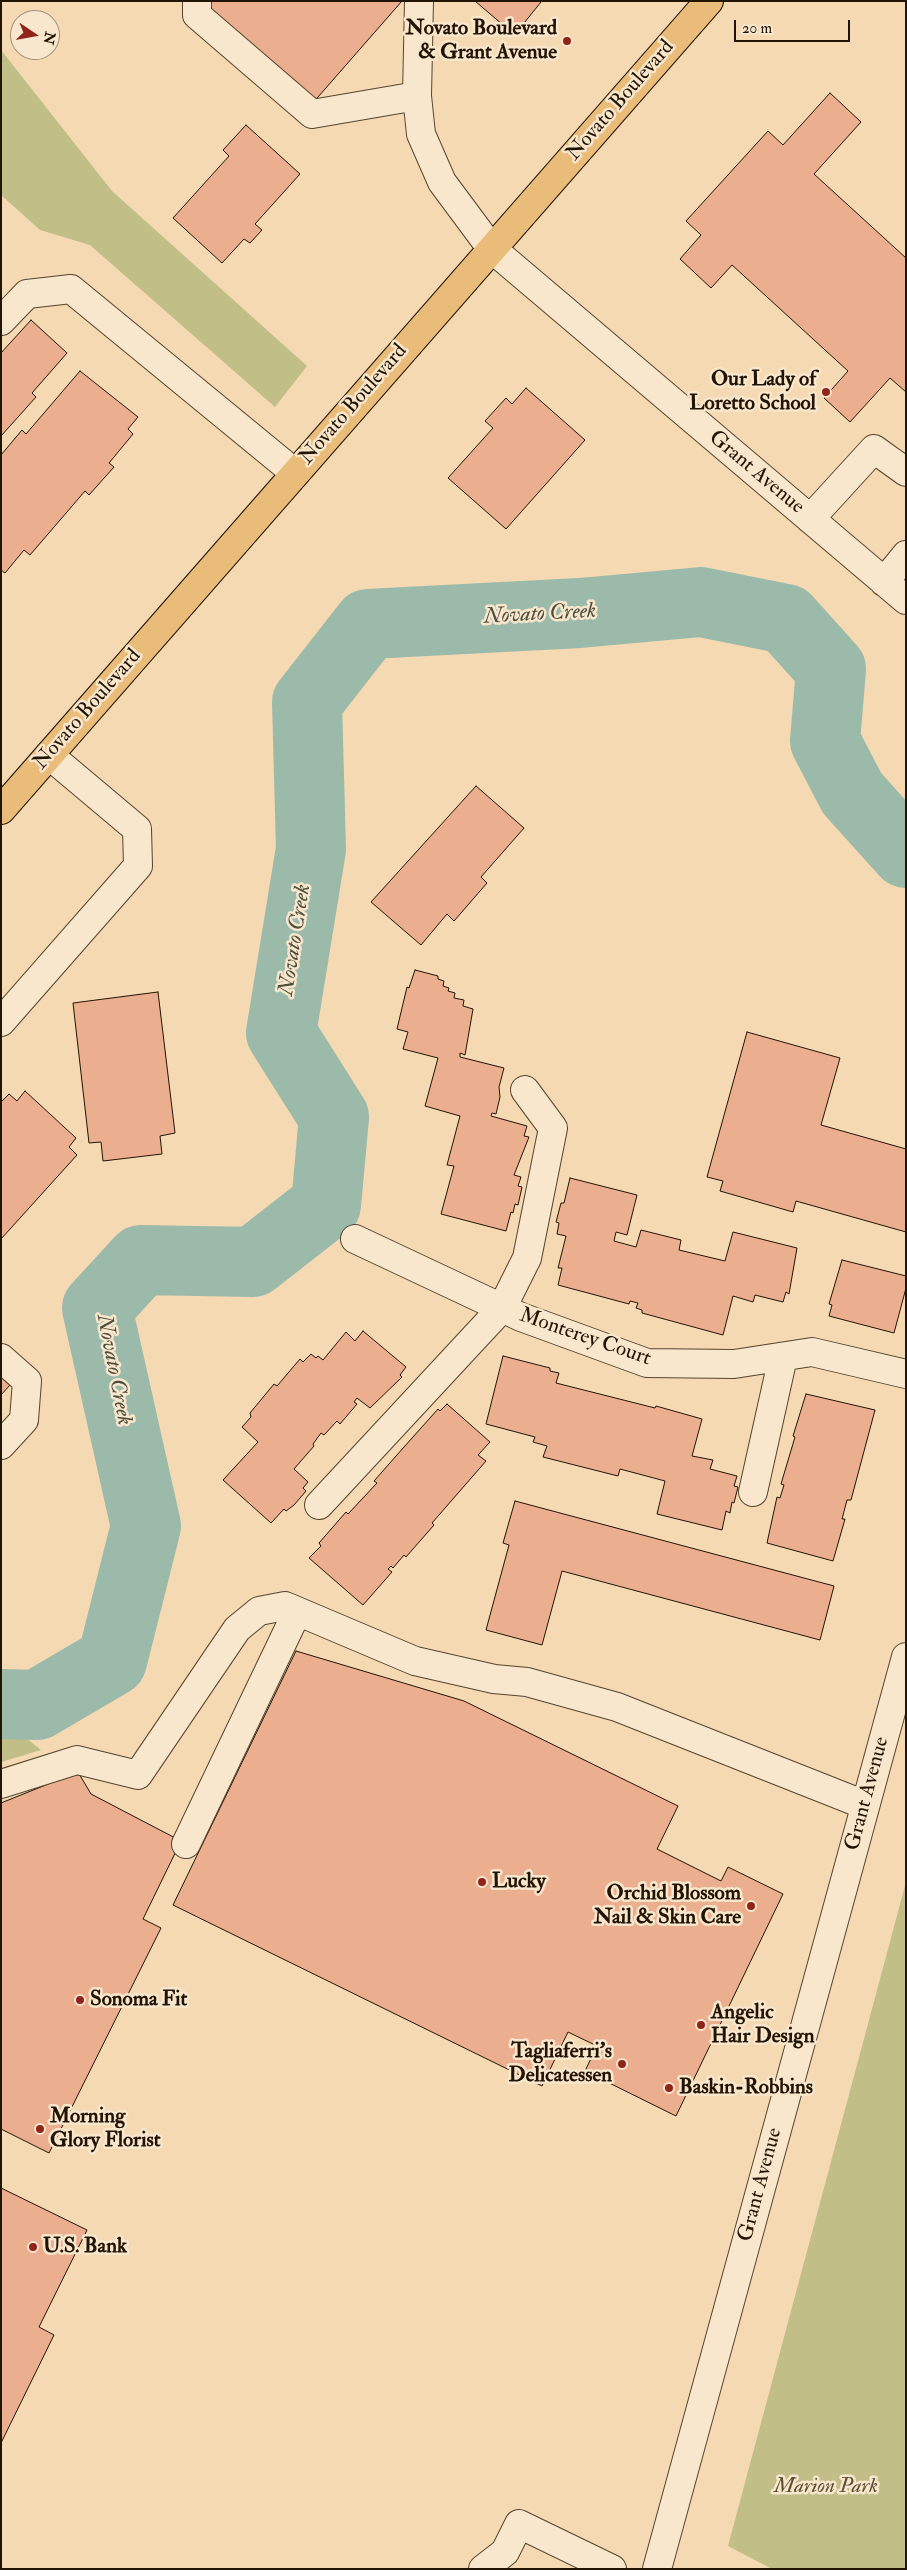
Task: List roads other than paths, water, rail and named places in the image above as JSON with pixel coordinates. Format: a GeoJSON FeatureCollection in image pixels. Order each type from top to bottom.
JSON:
{"type":"FeatureCollection","features":[{"type":"Feature","properties":{"kind":"main road","name":"Novato Boulevard"},"geometry":{"type":"LineString","coordinates":[[1,810],[709,1]]}},
{"type":"Feature","properties":{"kind":"street"},"geometry":{"type":"LineString","coordinates":[[197,1],[197,15],[312,114],[417,96]]}},
{"type":"Feature","properties":{"kind":"street","name":"Grant Avenue"},"geometry":{"type":"LineString","coordinates":[[419,1],[417,96],[421,134],[442,182],[491,248],[906,600]]}},
{"type":"Feature","properties":{"kind":"street"},"geometry":{"type":"LineString","coordinates":[[1,321],[27,294],[71,289],[295,473]]}},
{"type":"Feature","properties":{"kind":"street"},"geometry":{"type":"LineString","coordinates":[[810,519],[874,449],[906,472]]}},
{"type":"Feature","properties":{"kind":"street"},"geometry":{"type":"LineString","coordinates":[[884,582],[906,555]]}},
{"type":"Feature","properties":{"kind":"street"},"geometry":{"type":"LineString","coordinates":[[1,1022],[138,866],[137,829],[49,755]]}},
{"type":"Feature","properties":{"kind":"street","name":"Monterey Court"},"geometry":{"type":"LineString","coordinates":[[319,1505],[502,1308],[528,1258],[553,1128],[525,1090]]}},
{"type":"Feature","properties":{"kind":"street","name":"Monterey Court"},"geometry":{"type":"LineString","coordinates":[[355,1239],[502,1308],[647,1363],[734,1364],[812,1352],[906,1374]]}},
{"type":"Feature","properties":{"kind":"street"},"geometry":{"type":"LineString","coordinates":[[753,1492],[783,1357]]}},
{"type":"Feature","properties":{"kind":"street"},"geometry":{"type":"LineString","coordinates":[[1,1358],[27,1381],[24,1420],[1,1445]]}},
{"type":"Feature","properties":{"kind":"street"},"geometry":{"type":"LineString","coordinates":[[1,1784],[77,1760],[138,1775],[237,1629],[259,1611],[285,1606],[415,1661],[494,1679],[527,1682],[617,1707],[865,1805]]}},
{"type":"Feature","properties":{"kind":"street"},"geometry":{"type":"LineString","coordinates":[[186,1844],[297,1612]]}},
{"type":"Feature","properties":{"kind":"street","name":"Grant Avenue"},"geometry":{"type":"LineString","coordinates":[[657,2569],[906,1657]]}},
{"type":"Feature","properties":{"kind":"street"},"geometry":{"type":"LineString","coordinates":[[483,2569],[505,2552],[518,2524],[612,2569]]}},
{"type":"Feature","properties":{"kind":"waterway","name":"Novato Creek"},"geometry":{"type":"LineString","coordinates":[[1,1704],[37,1705],[112,1661],[146,1526],[97,1308],[141,1260],[253,1262],[326,1205],[334,1117],[281,1033],[311,849],[307,702],[368,624],[580,613],[701,602],[786,619],[831,669],[825,741],[852,793],[906,853]]}},
{"type":"Feature","properties":{"kind":"place","name":"Novato Boulevard & Grant Avenue"},"geometry":{"type":"Point","coordinates":[567,41]}},
{"type":"Feature","properties":{"kind":"place","name":"Our Lady of Loretto School"},"geometry":{"type":"Point","coordinates":[826,392]}},
{"type":"Feature","properties":{"kind":"place","name":"Lucky"},"geometry":{"type":"Point","coordinates":[482,1882]}},
{"type":"Feature","properties":{"kind":"place","name":"Orchid Blossom Nail & Skin Care"},"geometry":{"type":"Point","coordinates":[751,1906]}},
{"type":"Feature","properties":{"kind":"place","name":"Sonoma Fit"},"geometry":{"type":"Point","coordinates":[80,2000]}},
{"type":"Feature","properties":{"kind":"place","name":"Angelic Hair Design"},"geometry":{"type":"Point","coordinates":[701,2025]}},
{"type":"Feature","properties":{"kind":"place","name":"Tagliaferri's Delicatessen"},"geometry":{"type":"Point","coordinates":[622,2064]}},
{"type":"Feature","properties":{"kind":"place","name":"Baskin-Robbins"},"geometry":{"type":"Point","coordinates":[669,2088]}},
{"type":"Feature","properties":{"kind":"place","name":"Morning Glory Florist"},"geometry":{"type":"Point","coordinates":[40,2129]}},
{"type":"Feature","properties":{"kind":"place","name":"U.S. Bank"},"geometry":{"type":"Point","coordinates":[33,2247]}},
{"type":"Feature","properties":{"kind":"park label","name":"Marion Park"},"geometry":{"type":"Point","coordinates":[826,2487]}}]}
